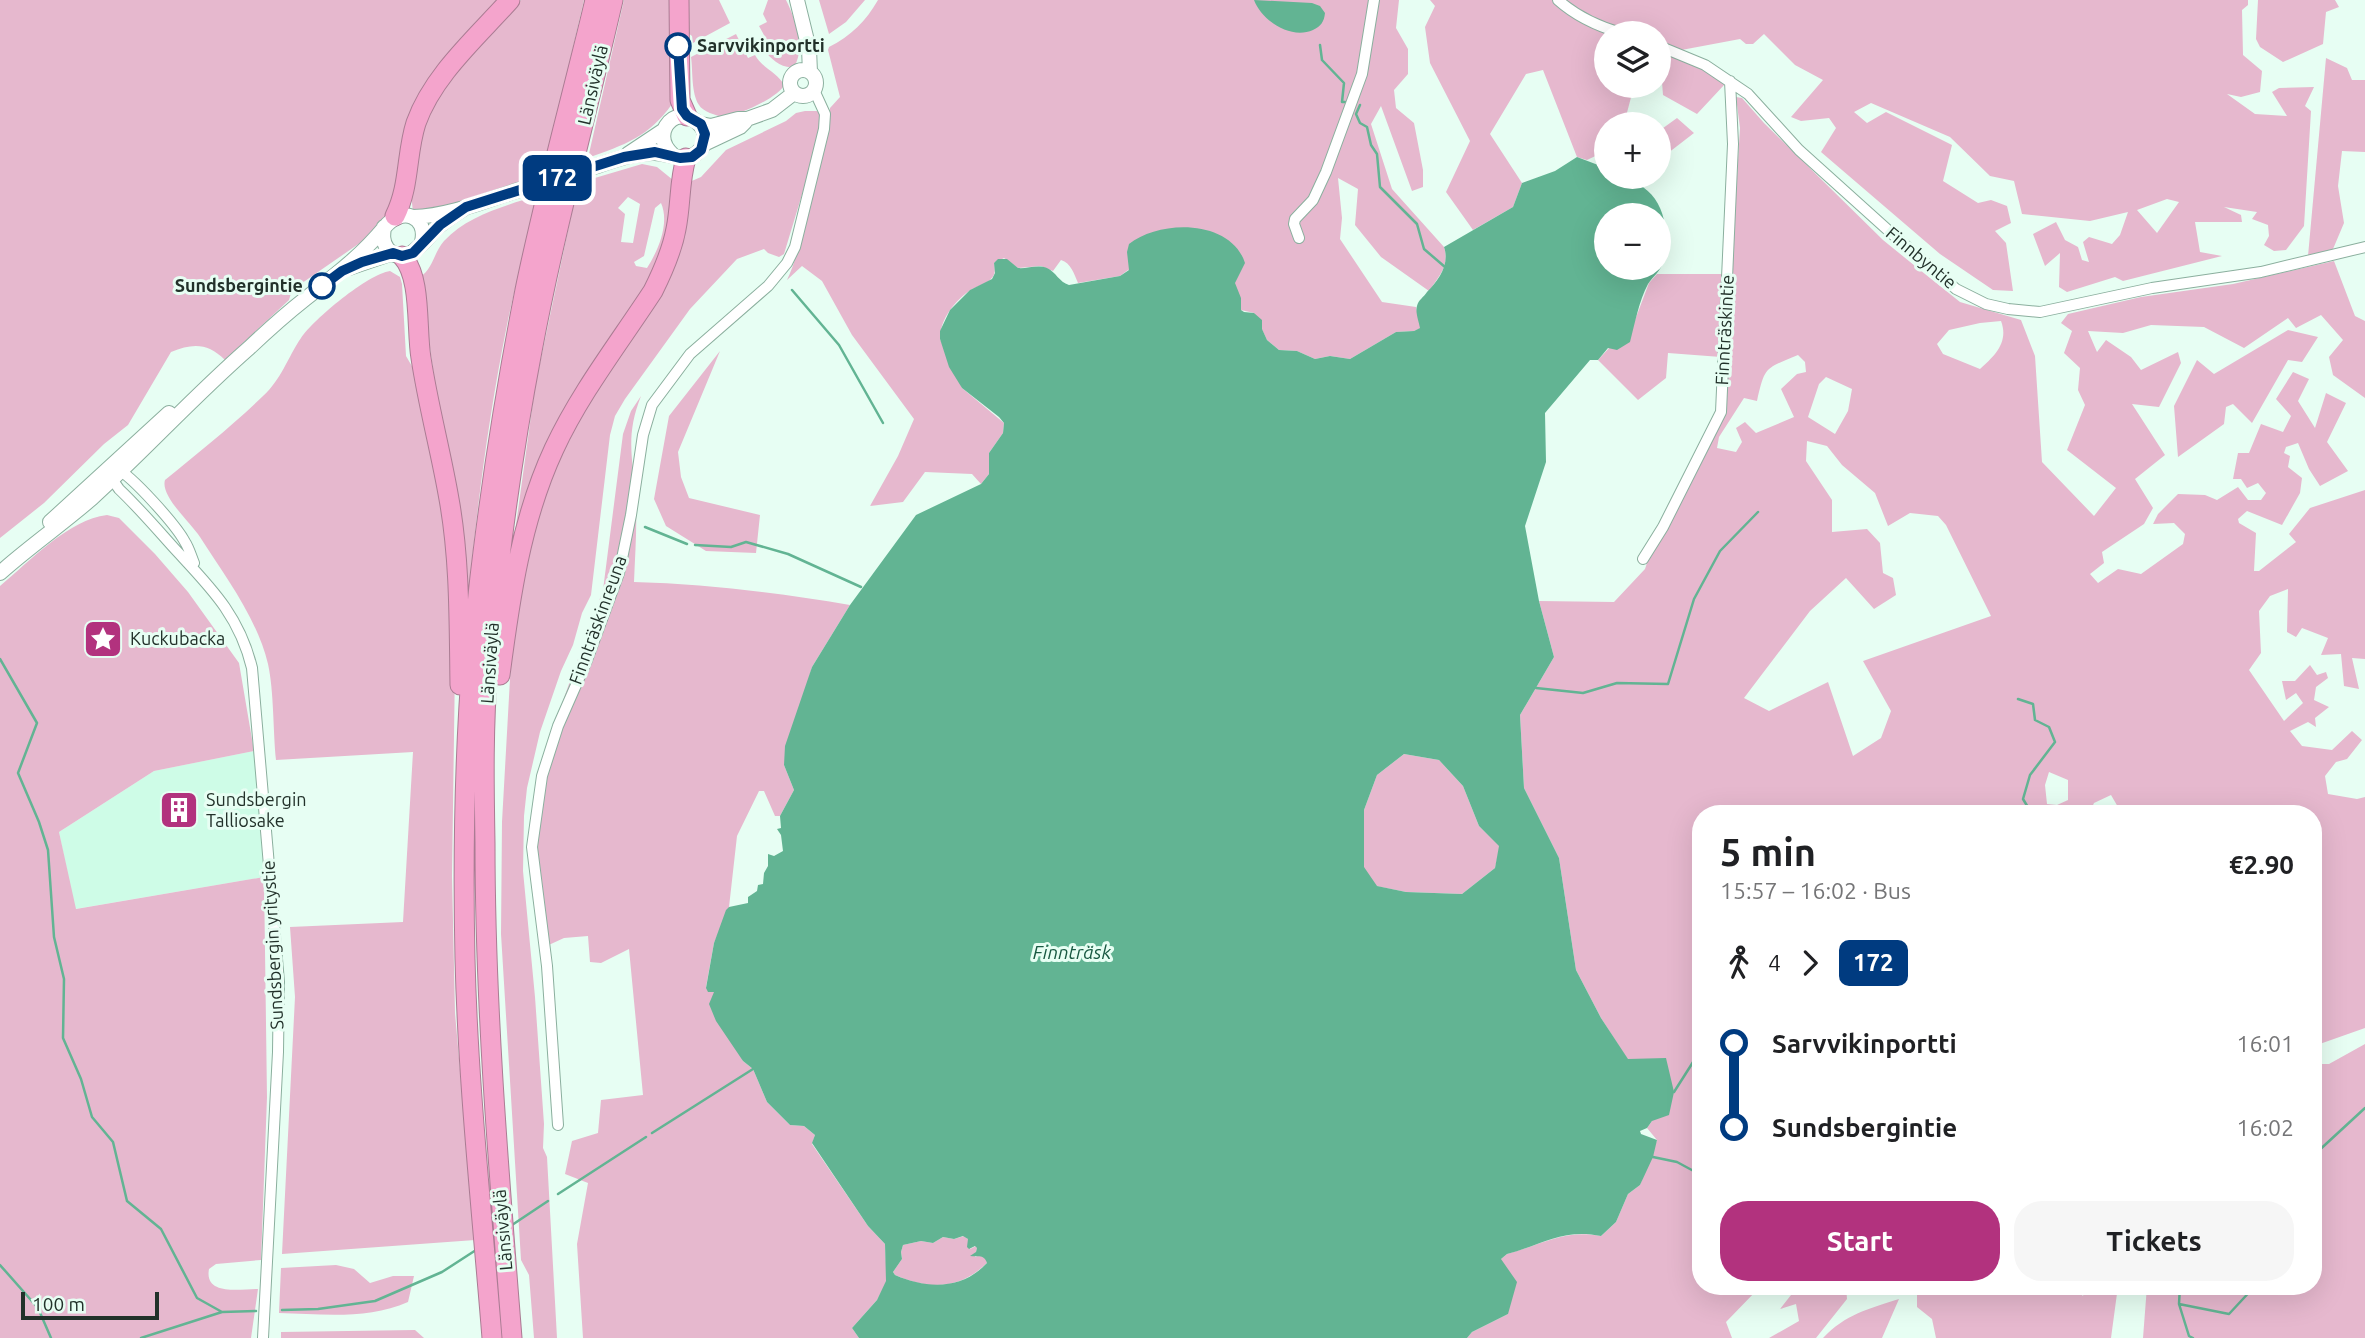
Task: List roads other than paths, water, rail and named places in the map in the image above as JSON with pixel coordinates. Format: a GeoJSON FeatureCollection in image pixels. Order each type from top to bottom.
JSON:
{"type":"FeatureCollection","features":[{"type":"Feature","properties":{"kind":"highway"},"geometry":{"type":"LineString","coordinates":[[397,220],[405,194],[412,138],[425,104],[454,62],[510,0]]}},
{"type":"Feature","properties":{"kind":"highway","name":"Länsiväylä"},"geometry":{"type":"LineString","coordinates":[[512,1338],[494,1114],[475,806],[475,643],[482,555],[495,463],[526,287],[595,0]]}},
{"type":"Feature","properties":{"kind":"highway","name":"Länsiväylä"},"geometry":{"type":"LineString","coordinates":[[492,1338],[465,960],[475,806],[488,670],[513,466],[543,293],[614,0]]}},
{"type":"Feature","properties":{"kind":"highway"},"geometry":{"type":"LineString","coordinates":[[678,0],[680,100],[682,109],[694,120]]}},
{"type":"Feature","properties":{"kind":"highway"},"geometry":{"type":"LineString","coordinates":[[475,806],[514,577],[531,508],[554,448],[570,418],[653,291],[663,271],[677,227],[680,157]]}},
{"type":"Feature","properties":{"kind":"highway"},"geometry":{"type":"LineString","coordinates":[[398,254],[409,263],[412,273],[425,385],[449,499],[459,582],[461,736],[475,806]]}},
{"type":"Feature","properties":{"kind":"main road"},"geometry":{"type":"LineString","coordinates":[[797,0],[809,49],[810,72],[816,81],[814,90],[803,96],[794,93],[790,87],[791,76],[800,70],[810,72]]}},
{"type":"Feature","properties":{"kind":"main road"},"geometry":{"type":"LineString","coordinates":[[624,157],[664,130],[673,119],[694,120],[711,126],[747,119],[772,110],[794,93]]}},
{"type":"Feature","properties":{"kind":"main road"},"geometry":{"type":"LineString","coordinates":[[0,573],[57,528],[236,359],[342,271],[397,220],[466,207],[624,157],[655,152],[680,157],[697,154],[704,145],[740,127],[747,119]]}},
{"type":"Feature","properties":{"kind":"main road"},"geometry":{"type":"LineString","coordinates":[[694,120],[705,134],[704,145]]}},
{"type":"Feature","properties":{"kind":"main road"},"geometry":{"type":"LineString","coordinates":[[664,130],[664,144],[680,157]]}},
{"type":"Feature","properties":{"kind":"main road"},"geometry":{"type":"LineString","coordinates":[[342,271],[362,262],[413,253],[440,225],[466,207]]}},
{"type":"Feature","properties":{"kind":"main road"},"geometry":{"type":"LineString","coordinates":[[397,220],[418,221],[423,231],[422,242]]}},
{"type":"Feature","properties":{"kind":"main road"},"geometry":{"type":"LineString","coordinates":[[397,220],[383,239],[386,246],[398,254]]}},
{"type":"Feature","properties":{"kind":"street"},"geometry":{"type":"LineString","coordinates":[[1299,238],[1295,219],[1313,200],[1326,172],[1362,74],[1374,0]]}},
{"type":"Feature","properties":{"kind":"street"},"geometry":{"type":"LineString","coordinates":[[1558,0],[1580,17],[1594,22]]}},
{"type":"Feature","properties":{"kind":"street","name":"Finnbyntie"},"geometry":{"type":"LineString","coordinates":[[1671,51],[1705,65],[1748,94],[1799,150],[1890,232],[1956,289],[1986,304],[2040,312],[2152,288],[2261,272],[2365,247]]}},
{"type":"Feature","properties":{"kind":"street","name":"Finnträskintie"},"geometry":{"type":"LineString","coordinates":[[1643,559],[1663,527],[1721,412],[1733,144],[1730,81]]}},
{"type":"Feature","properties":{"kind":"street","name":"Finnträskinreuna"},"geometry":{"type":"LineString","coordinates":[[558,1125],[547,966],[532,847],[542,776],[558,726],[587,660],[619,573],[643,435],[652,405],[690,354],[768,286],[788,263],[795,247],[824,130],[825,114],[814,90]]}},
{"type":"Feature","properties":{"kind":"street","name":"Sundsbergin yritystie"},"geometry":{"type":"LineString","coordinates":[[114,472],[213,590],[242,636],[255,684],[279,982],[278,1052],[263,1338]]}},
{"type":"Feature","properties":{"kind":"water"},"geometry":{"type":"Polygon","coordinates":[[[1254,0],[1312,3],[1320,6],[1325,16],[1316,28],[1304,32],[1287,30],[1270,21],[1254,0]]]}},
{"type":"Feature","properties":{"kind":"water","name":"Finnträsk"},"geometry":{"type":"Polygon","coordinates":[[[1577,157],[1594,163],[1594,189],[1645,189],[1657,203],[1594,203],[1594,280],[1651,280],[1630,342],[1617,350],[1608,348],[1598,360],[1590,360],[1545,413],[1546,462],[1525,526],[1539,601],[1554,657],[1520,715],[1524,788],[1559,858],[1576,970],[1601,1018],[1628,1059],[1666,1058],[1674,1092],[1669,1115],[1652,1121],[1647,1128],[1640,1131],[1641,1134],[1657,1140],[1653,1157],[1640,1185],[1628,1194],[1616,1222],[1601,1236],[1564,1236],[1507,1254],[1501,1259],[1517,1282],[1508,1314],[1472,1332],[1467,1338],[859,1338],[852,1328],[877,1300],[886,1281],[885,1244],[868,1226],[812,1143],[815,1135],[804,1126],[790,1125],[767,1102],[753,1069],[743,1061],[716,1021],[709,1004],[714,992],[708,992],[706,988],[714,943],[726,910],[748,903],[748,897],[757,891],[758,885],[763,884],[768,854],[774,856],[783,851],[781,835],[777,829],[781,828],[780,816],[794,790],[784,765],[785,746],[812,667],[850,605],[916,515],[981,484],[989,474],[989,453],[1003,433],[1004,423],[962,388],[949,367],[940,331],[950,310],[970,290],[992,279],[995,273],[994,263],[998,259],[1007,259],[1018,268],[1047,268],[1069,285],[1120,276],[1129,270],[1129,244],[1142,236],[1176,227],[1193,228],[1210,231],[1225,238],[1237,249],[1245,263],[1235,283],[1241,298],[1241,310],[1254,313],[1262,320],[1262,329],[1267,340],[1279,350],[1297,351],[1315,359],[1330,356],[1350,359],[1396,332],[1420,328],[1416,311],[1418,304],[1442,271],[1446,260],[1444,247],[1513,207],[1522,183],[1555,171],[1577,157]],[[1404,754],[1377,775],[1364,810],[1364,867],[1377,886],[1406,892],[1462,894],[1495,868],[1499,846],[1479,826],[1463,786],[1439,760],[1404,754]],[[963,1236],[954,1239],[943,1237],[933,1243],[921,1241],[903,1245],[902,1259],[893,1272],[919,1283],[944,1284],[967,1278],[987,1263],[982,1257],[970,1256],[977,1248],[975,1246],[969,1249],[968,1239],[963,1236]]]}},
{"type":"Feature","properties":{"kind":"waterway"},"geometry":{"type":"LineString","coordinates":[[1320,45],[1322,60],[1344,83],[1342,102],[1345,102]]}},
{"type":"Feature","properties":{"kind":"waterway"},"geometry":{"type":"LineString","coordinates":[[1360,105],[1356,114],[1360,123],[1367,127],[1371,145],[1377,154],[1380,187],[1417,224],[1424,249],[1445,267]]}},
{"type":"Feature","properties":{"kind":"waterway"},"geometry":{"type":"LineString","coordinates":[[792,290],[839,345],[883,423]]}},
{"type":"Feature","properties":{"kind":"waterway"},"geometry":{"type":"LineString","coordinates":[[1536,688],[1583,693],[1617,683],[1668,684],[1694,599],[1720,551],[1758,512]]}},
{"type":"Feature","properties":{"kind":"waterway"},"geometry":{"type":"LineString","coordinates":[[645,527],[687,544]]}},
{"type":"Feature","properties":{"kind":"waterway"},"geometry":{"type":"LineString","coordinates":[[695,545],[731,547],[746,542],[788,554],[861,587]]}},
{"type":"Feature","properties":{"kind":"waterway"},"geometry":{"type":"LineString","coordinates":[[0,659],[37,723],[18,773],[48,850],[54,937],[64,979],[63,1038],[81,1079],[92,1117],[113,1142],[127,1201],[161,1229],[197,1298],[222,1312],[256,1311]]}},
{"type":"Feature","properties":{"kind":"waterway"},"geometry":{"type":"LineString","coordinates":[[2018,699],[2033,704],[2035,720],[2049,727],[2055,742],[2030,775],[2023,799],[2027,805]]}},
{"type":"Feature","properties":{"kind":"waterway"},"geometry":{"type":"LineString","coordinates":[[1674,1092],[1692,1064]]}},
{"type":"Feature","properties":{"kind":"waterway"},"geometry":{"type":"LineString","coordinates":[[652,1133],[753,1069]]}},
{"type":"Feature","properties":{"kind":"waterway"},"geometry":{"type":"LineString","coordinates":[[2322,1148],[2365,1108]]}},
{"type":"Feature","properties":{"kind":"waterway"},"geometry":{"type":"LineString","coordinates":[[558,1194],[646,1137]]}},
{"type":"Feature","properties":{"kind":"waterway"},"geometry":{"type":"LineString","coordinates":[[1653,1157],[1677,1162],[1692,1170]]}},
{"type":"Feature","properties":{"kind":"waterway"},"geometry":{"type":"LineString","coordinates":[[512,1225],[548,1201]]}},
{"type":"Feature","properties":{"kind":"waterway"},"geometry":{"type":"LineString","coordinates":[[282,1310],[318,1309],[375,1301],[442,1272],[476,1250]]}},
{"type":"Feature","properties":{"kind":"waterway"},"geometry":{"type":"LineString","coordinates":[[0,1265],[38,1308],[51,1338]]}},
{"type":"Feature","properties":{"kind":"waterway"},"geometry":{"type":"LineString","coordinates":[[2179,1304],[2180,1295]]}},
{"type":"Feature","properties":{"kind":"waterway"},"geometry":{"type":"LineString","coordinates":[[2193,1338],[2189,1336],[2179,1304],[2229,1314],[2247,1295]]}},
{"type":"Feature","properties":{"kind":"waterway"},"geometry":{"type":"LineString","coordinates":[[141,1338],[222,1312]]}},
{"type":"Feature","properties":{"kind":"place","name":"Sarvvikinportti"},"geometry":{"type":"Point","coordinates":[678,46]}},
{"type":"Feature","properties":{"kind":"place","name":"Sundsbergintie"},"geometry":{"type":"Point","coordinates":[322,286]}},
{"type":"Feature","properties":{"kind":"place","name":"Kuckubacka"},"geometry":{"type":"Point","coordinates":[103,639]}},
{"type":"Feature","properties":{"kind":"place","name":"Sundsbergin Talliosake"},"geometry":{"type":"Point","coordinates":[179,810]}}]}
